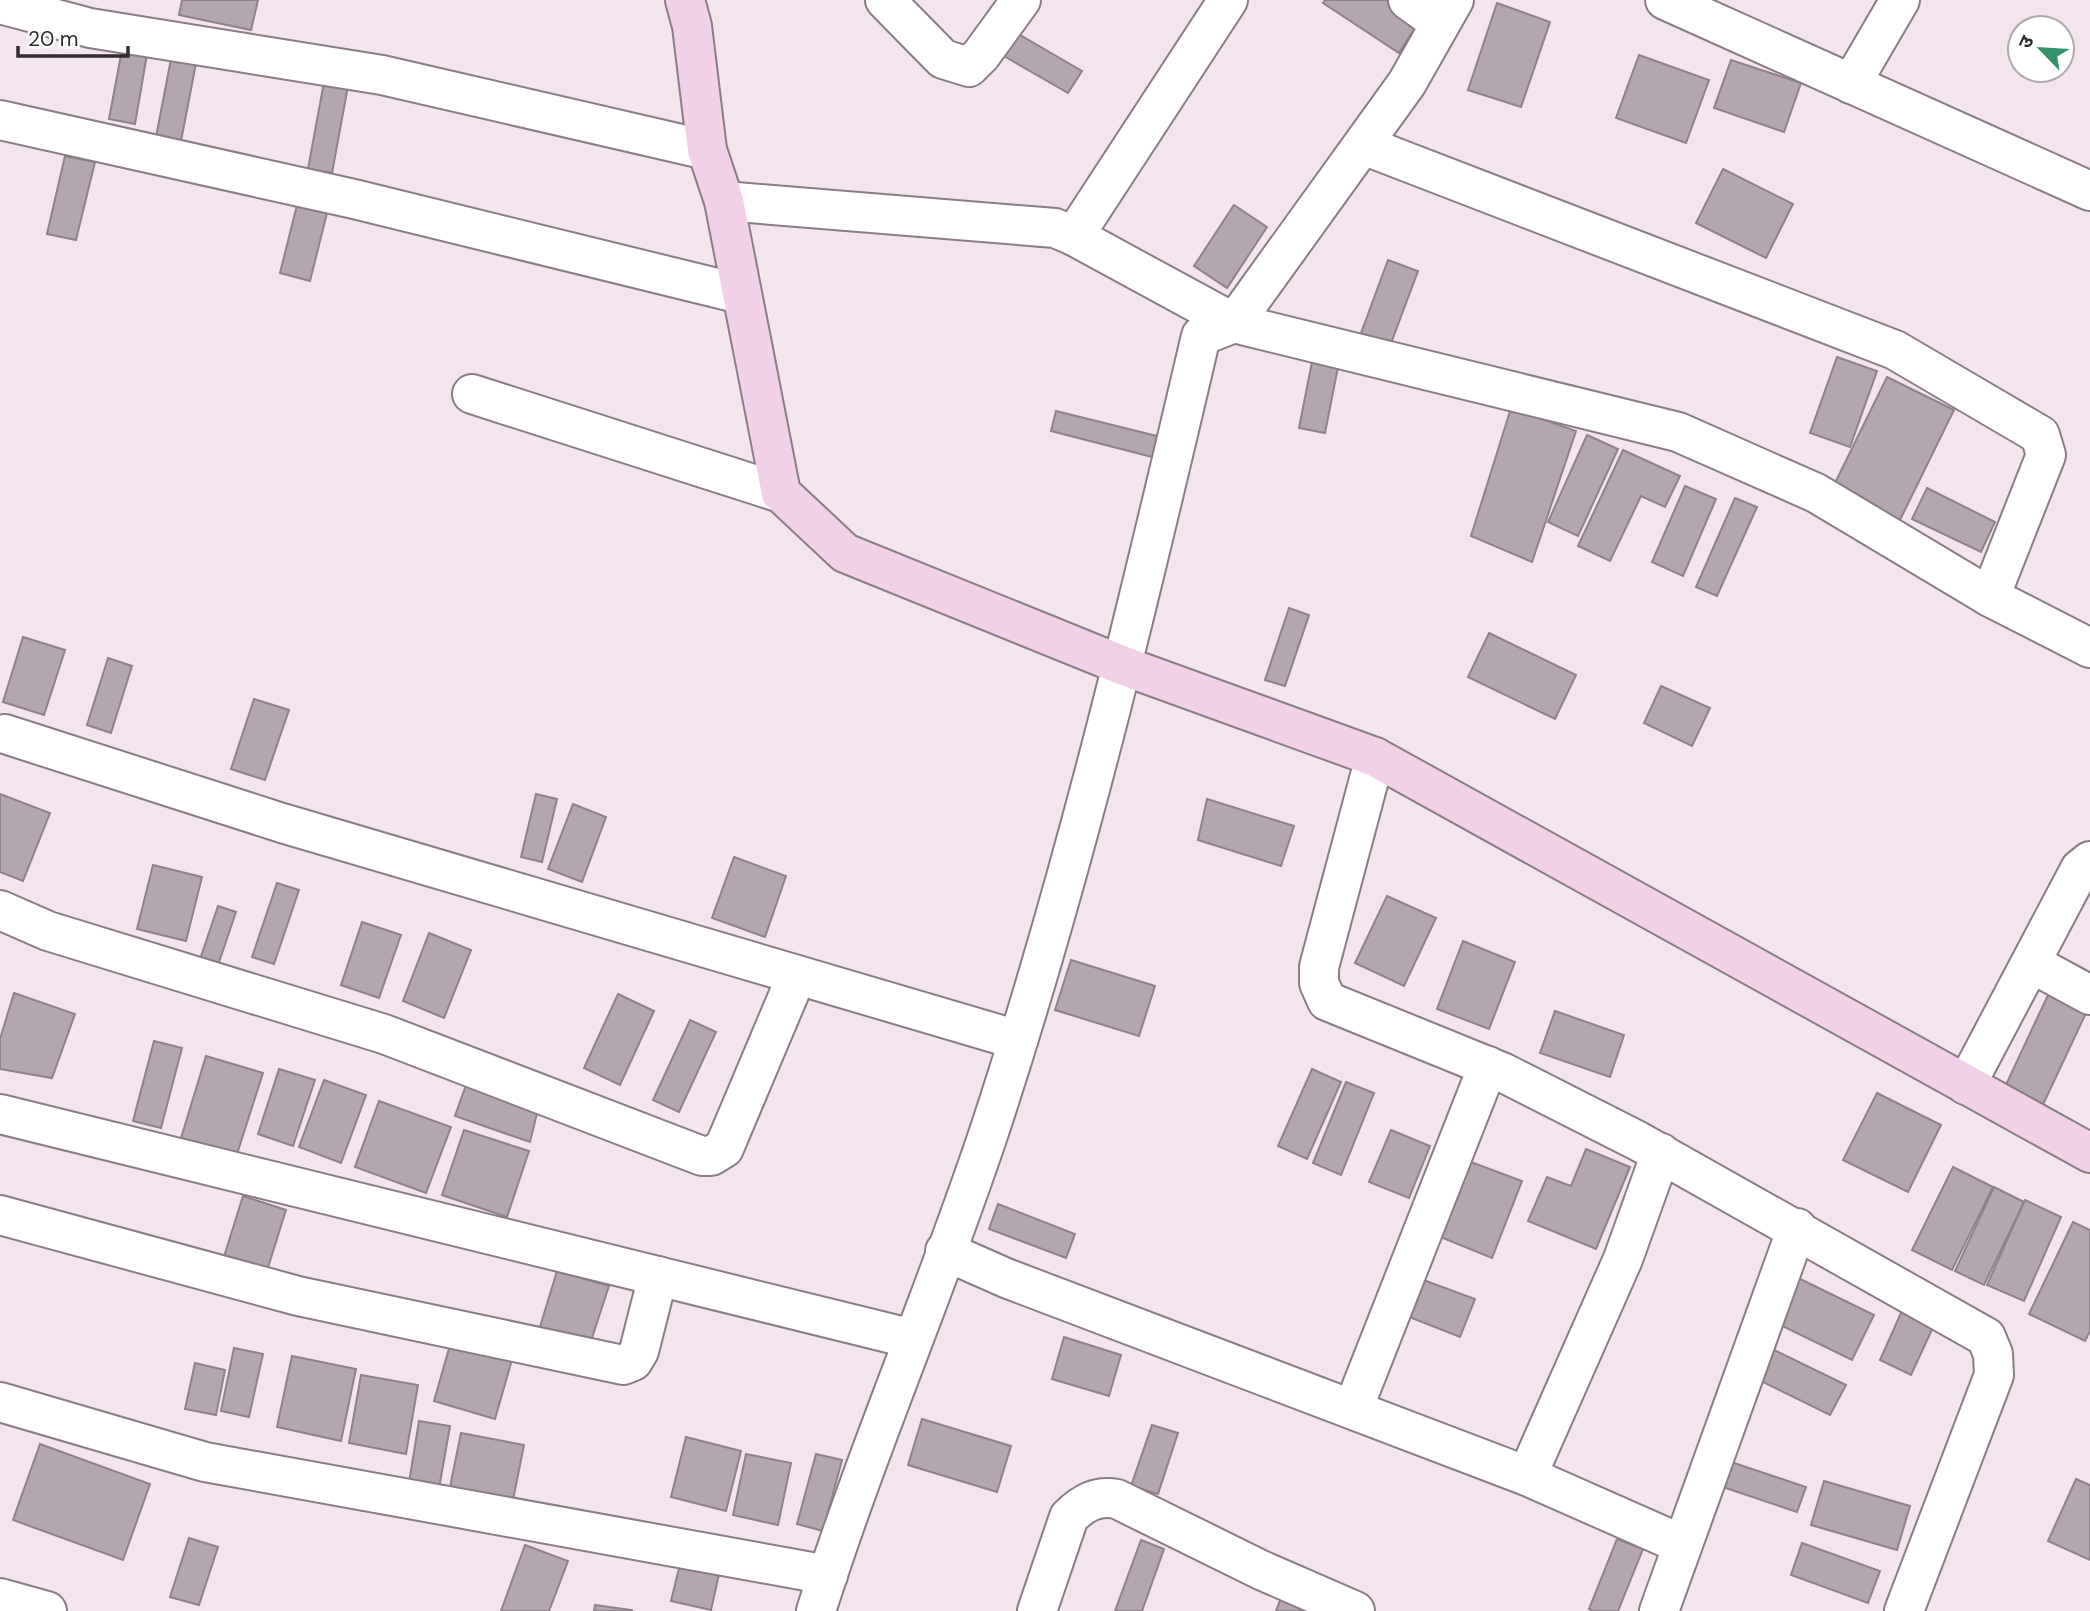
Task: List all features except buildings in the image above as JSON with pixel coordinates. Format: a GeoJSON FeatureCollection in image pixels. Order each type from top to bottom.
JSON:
{"type":"FeatureCollection","features":[{"type":"Feature","properties":{"kind":"street"},"geometry":{"type":"LineString","coordinates":[[685,0],[692,26],[707,150],[724,201],[780,493]]}},
{"type":"Feature","properties":{"kind":"street"},"geometry":{"type":"LineString","coordinates":[[885,0],[943,59],[970,66],[1021,0]]}},
{"type":"Feature","properties":{"kind":"street"},"geometry":{"type":"LineString","coordinates":[[1074,236],[1228,0]]}},
{"type":"Feature","properties":{"kind":"street"},"geometry":{"type":"LineString","coordinates":[[816,1611],[990,1128],[1018,1040],[1124,666],[1201,336],[1234,323],[1407,83],[1447,11],[1408,0]]}},
{"type":"Feature","properties":{"kind":"street"},"geometry":{"type":"LineString","coordinates":[[1851,83],[1900,0]]}},
{"type":"Feature","properties":{"kind":"street"},"geometry":{"type":"LineString","coordinates":[[0,4],[90,28],[382,75],[707,150]]}},
{"type":"Feature","properties":{"kind":"street"},"geometry":{"type":"LineString","coordinates":[[1687,4],[1851,83],[2090,191]]}},
{"type":"Feature","properties":{"kind":"street"},"geometry":{"type":"LineString","coordinates":[[0,120],[354,199],[741,294]]}},
{"type":"Feature","properties":{"kind":"street"},"geometry":{"type":"LineString","coordinates":[[1363,145],[1895,350],[2040,435],[2046,455],[1990,597]]}},
{"type":"Feature","properties":{"kind":"street"},"geometry":{"type":"LineString","coordinates":[[724,201],[1055,228],[1234,323],[1678,432],[1816,493],[1990,597],[2090,648]]}},
{"type":"Feature","properties":{"kind":"street"},"geometry":{"type":"LineString","coordinates":[[472,394],[780,493],[845,553],[1124,666],[1375,757],[2090,1153]]}},
{"type":"Feature","properties":{"kind":"street"},"geometry":{"type":"LineString","coordinates":[[5,734],[296,827],[1018,1040]]}},
{"type":"Feature","properties":{"kind":"street"},"geometry":{"type":"LineString","coordinates":[[1375,757],[1319,967],[1319,983],[1327,1001],[1488,1066],[1661,1153],[1986,1337],[1993,1354],[1994,1375],[1904,1611]]}},
{"type":"Feature","properties":{"kind":"street"},"geometry":{"type":"LineString","coordinates":[[1966,1085],[2080,869],[2090,861]]}},
{"type":"Feature","properties":{"kind":"street"},"geometry":{"type":"LineString","coordinates":[[0,910],[48,931],[384,1034],[702,1156],[711,1156],[724,1148],[797,975]]}},
{"type":"Feature","properties":{"kind":"street"},"geometry":{"type":"LineString","coordinates":[[2031,963],[2090,995]]}},
{"type":"Feature","properties":{"kind":"street"},"geometry":{"type":"LineString","coordinates":[[1353,1409],[1488,1066]]}},
{"type":"Feature","properties":{"kind":"street"},"geometry":{"type":"LineString","coordinates":[[0,1114],[913,1339]]}},
{"type":"Feature","properties":{"kind":"street"},"geometry":{"type":"LineString","coordinates":[[1527,1476],[1623,1259],[1661,1153]]}},
{"type":"Feature","properties":{"kind":"street"},"geometry":{"type":"LineString","coordinates":[[0,1214],[298,1296],[623,1365],[633,1361],[639,1351],[658,1276]]}},
{"type":"Feature","properties":{"kind":"street"},"geometry":{"type":"LineString","coordinates":[[1659,1611],[1797,1228]]}},
{"type":"Feature","properties":{"kind":"street"},"geometry":{"type":"LineString","coordinates":[[945,1251],[1006,1278],[1353,1409],[1384,1424],[1527,1476],[1681,1544]]}},
{"type":"Feature","properties":{"kind":"street"},"geometry":{"type":"LineString","coordinates":[[0,1402],[205,1462],[828,1575]]}},
{"type":"Feature","properties":{"kind":"street"},"geometry":{"type":"LineString","coordinates":[[1037,1611],[1069,1517],[1080,1506],[1106,1497],[1117,1499],[1261,1570],[1355,1611]]}},
{"type":"Feature","properties":{"kind":"street"},"geometry":{"type":"LineString","coordinates":[[0,1598],[47,1611]]}}]}
